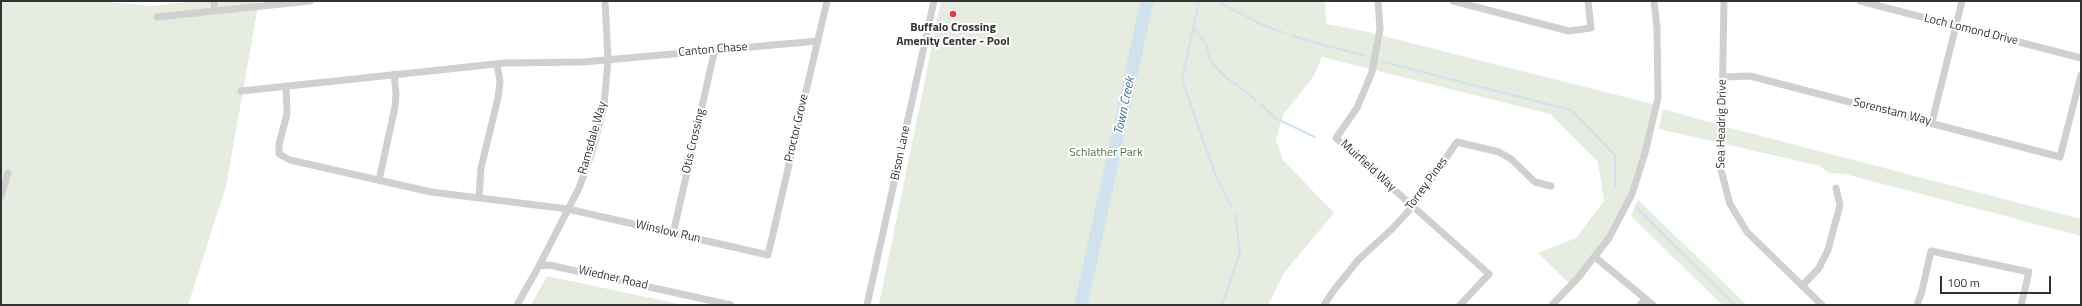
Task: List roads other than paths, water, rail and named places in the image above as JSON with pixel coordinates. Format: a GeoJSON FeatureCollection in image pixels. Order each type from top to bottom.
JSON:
{"type":"FeatureCollection","features":[{"type":"Feature","properties":{"kind":"street"},"geometry":{"type":"LineString","coordinates":[[214,1],[215,11]]}},
{"type":"Feature","properties":{"kind":"street"},"geometry":{"type":"LineString","coordinates":[[157,17],[308,1]]}},
{"type":"Feature","properties":{"kind":"street","name":"Ramsdale Way"},"geometry":{"type":"LineString","coordinates":[[539,266],[568,209],[592,152],[604,106],[608,60],[605,1]]}},
{"type":"Feature","properties":{"kind":"street","name":"Proctor Grove"},"geometry":{"type":"LineString","coordinates":[[768,255],[827,1]]}},
{"type":"Feature","properties":{"kind":"street","name":"Bison Lane"},"geometry":{"type":"LineString","coordinates":[[867,305],[934,1]]}},
{"type":"Feature","properties":{"kind":"street","name":"Muirfield Way"},"geometry":{"type":"LineString","coordinates":[[1378,1],[1380,29],[1372,72],[1357,108],[1336,138],[1489,274],[1460,305]]}},
{"type":"Feature","properties":{"kind":"street"},"geometry":{"type":"LineString","coordinates":[[1453,1],[1569,31],[1591,28],[1588,1]]}},
{"type":"Feature","properties":{"kind":"street"},"geometry":{"type":"LineString","coordinates":[[1552,305],[1609,238],[1632,194],[1647,146],[1658,98],[1657,28],[1654,1]]}},
{"type":"Feature","properties":{"kind":"street","name":"Sea Headrig Drive"},"geometry":{"type":"LineString","coordinates":[[1724,1],[1720,170],[1730,204],[1747,232],[1822,305]]}},
{"type":"Feature","properties":{"kind":"street","name":"Loch Lomond Drive"},"geometry":{"type":"LineString","coordinates":[[1860,1],[2081,58]]}},
{"type":"Feature","properties":{"kind":"street"},"geometry":{"type":"LineString","coordinates":[[1932,122],[1962,1]]}},
{"type":"Feature","properties":{"kind":"street","name":"Canton Chase"},"geometry":{"type":"LineString","coordinates":[[241,91],[497,64],[583,62],[818,41]]}},
{"type":"Feature","properties":{"kind":"street","name":"Otis Crossing"},"geometry":{"type":"LineString","coordinates":[[674,234],[715,49]]}},
{"type":"Feature","properties":{"kind":"street"},"geometry":{"type":"LineString","coordinates":[[479,198],[481,168],[498,98],[500,82],[497,64]]}},
{"type":"Feature","properties":{"kind":"street"},"geometry":{"type":"LineString","coordinates":[[379,180],[395,107],[396,94],[394,74]]}},
{"type":"Feature","properties":{"kind":"street"},"geometry":{"type":"LineString","coordinates":[[2078,104],[2081,75]]}},
{"type":"Feature","properties":{"kind":"street","name":"Sorenstam Way"},"geometry":{"type":"LineString","coordinates":[[1723,76],[1750,76],[1932,122],[2060,157],[2078,104]]}},
{"type":"Feature","properties":{"kind":"street","name":"Winslow Run"},"geometry":{"type":"LineString","coordinates":[[286,86],[287,114],[279,144],[279,154],[290,160],[431,192],[568,209],[768,255]]}},
{"type":"Feature","properties":{"kind":"street","name":"Torrey Pines"},"geometry":{"type":"LineString","coordinates":[[1324,305],[1359,259],[1392,229],[1413,206],[1457,142],[1499,152],[1511,159],[1535,182],[1552,186]]}},
{"type":"Feature","properties":{"kind":"street"},"geometry":{"type":"LineString","coordinates":[[1,196],[8,173]]}},
{"type":"Feature","properties":{"kind":"street"},"geometry":{"type":"LineString","coordinates":[[1802,286],[1819,268],[1828,250],[1840,206],[1836,188]]}},
{"type":"Feature","properties":{"kind":"street"},"geometry":{"type":"LineString","coordinates":[[1916,305],[1922,291],[1931,251],[2029,272],[2021,305]]}},
{"type":"Feature","properties":{"kind":"street"},"geometry":{"type":"LineString","coordinates":[[1594,257],[1653,305]]}},
{"type":"Feature","properties":{"kind":"street","name":"Wiedner Road"},"geometry":{"type":"LineString","coordinates":[[539,266],[549,265],[568,268],[731,305]]}},
{"type":"Feature","properties":{"kind":"street"},"geometry":{"type":"LineString","coordinates":[[517,305],[539,266]]}},
{"type":"Feature","properties":{"kind":"street"},"geometry":{"type":"LineString","coordinates":[[1640,305],[1646,299]]}},
{"type":"Feature","properties":{"kind":"waterway","name":"Town Creek"},"geometry":{"type":"LineString","coordinates":[[1081,305],[1147,1]]}},
{"type":"Feature","properties":{"kind":"waterway"},"geometry":{"type":"LineString","coordinates":[[1199,1],[1182,80],[1215,174],[1231,206]]}},
{"type":"Feature","properties":{"kind":"waterway"},"geometry":{"type":"LineString","coordinates":[[1216,1],[1263,25],[1284,33]]}},
{"type":"Feature","properties":{"kind":"waterway"},"geometry":{"type":"LineString","coordinates":[[1193,27],[1206,44],[1210,60],[1222,74],[1256,100]]}},
{"type":"Feature","properties":{"kind":"waterway"},"geometry":{"type":"LineString","coordinates":[[1292,36],[1365,56]]}},
{"type":"Feature","properties":{"kind":"waterway"},"geometry":{"type":"LineString","coordinates":[[1383,62],[1571,110],[1615,155],[1615,187]]}},
{"type":"Feature","properties":{"kind":"waterway"},"geometry":{"type":"LineString","coordinates":[[1261,105],[1275,118],[1315,137]]}},
{"type":"Feature","properties":{"kind":"waterway"},"geometry":{"type":"LineString","coordinates":[[1636,207],[1735,305]]}},
{"type":"Feature","properties":{"kind":"waterway"},"geometry":{"type":"LineString","coordinates":[[1222,305],[1240,253],[1235,214]]}},
{"type":"Feature","properties":{"kind":"place","name":"Buffalo Crossing Amenity Center - Pool"},"geometry":{"type":"Point","coordinates":[953,14]}},
{"type":"Feature","properties":{"kind":"park label","name":"Schlather Park"},"geometry":{"type":"Point","coordinates":[1106,153]}}]}
